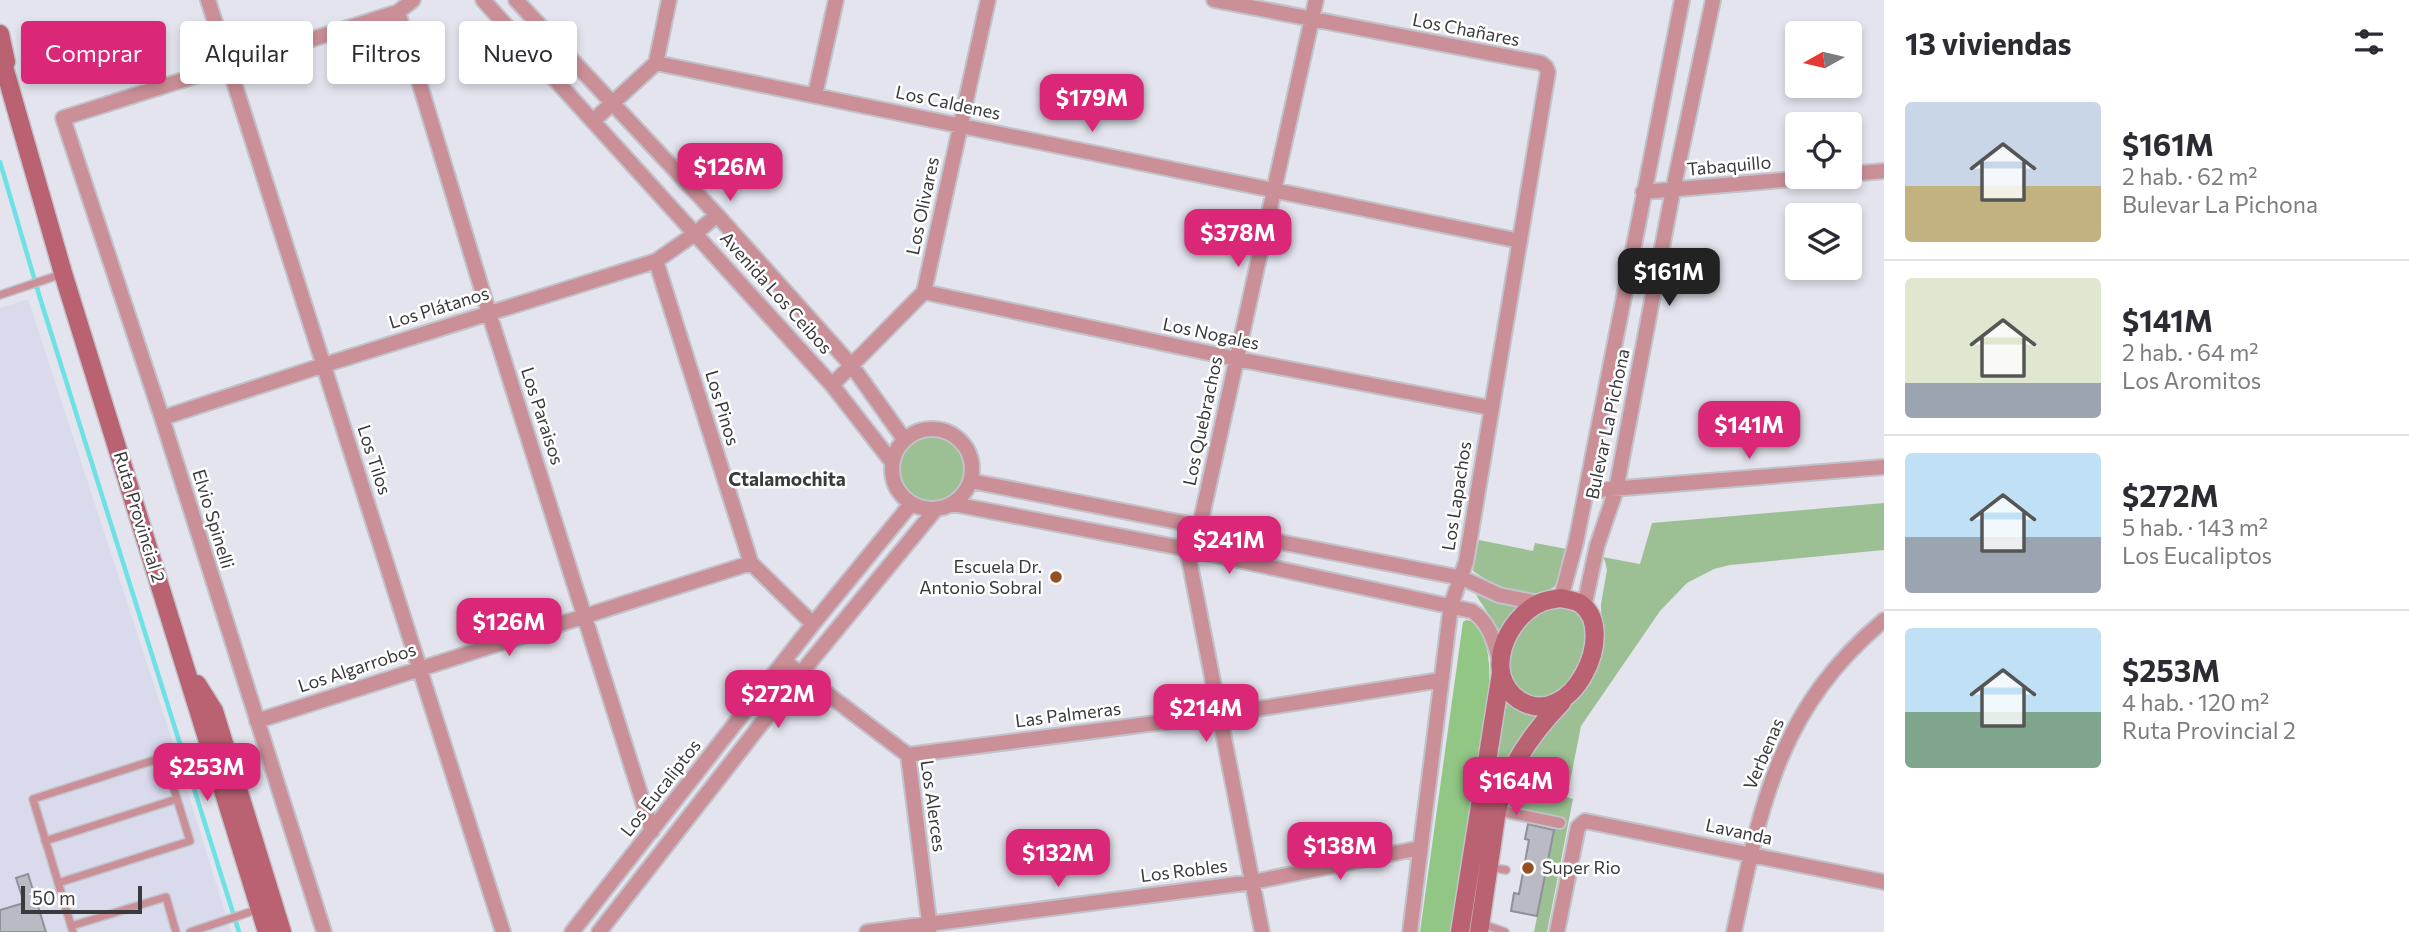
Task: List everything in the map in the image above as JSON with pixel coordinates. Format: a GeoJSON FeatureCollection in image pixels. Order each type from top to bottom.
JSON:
{"type":"FeatureCollection","features":[{"type":"Feature","properties":{"kind":"main road","name":"Ruta Provincial 2"},"geometry":{"type":"LineString","coordinates":[[0,34],[13,100]]}},
{"type":"Feature","properties":{"kind":"main road","name":"Ruta Provincial 2"},"geometry":{"type":"LineString","coordinates":[[0,53],[63,273],[184,663],[266,907],[267,932]]}},
{"type":"Feature","properties":{"kind":"main road"},"geometry":{"type":"LineString","coordinates":[[1460,932],[1500,667],[1507,638],[1527,612],[1538,603],[1561,598],[1571,600],[1584,607],[1593,625],[1593,649],[1575,688],[1524,747],[1512,768],[1497,810],[1497,868],[1479,928]]}},
{"type":"Feature","properties":{"kind":"main road"},"geometry":{"type":"LineString","coordinates":[[1500,667],[1507,687],[1515,697],[1525,703],[1547,706],[1562,702]]}},
{"type":"Feature","properties":{"kind":"main road"},"geometry":{"type":"LineString","coordinates":[[266,907],[282,932]]}},
{"type":"Feature","properties":{"kind":"street","name":"Los Tilos"},"geometry":{"type":"LineString","coordinates":[[208,0],[214,21]]}},
{"type":"Feature","properties":{"kind":"street"},"geometry":{"type":"LineString","coordinates":[[313,38],[398,12],[413,0]]}},
{"type":"Feature","properties":{"kind":"street","name":"Avenida Los Ceibos"},"geometry":{"type":"LineString","coordinates":[[483,0],[832,385],[892,462]]}},
{"type":"Feature","properties":{"kind":"street","name":"Avenida Los Ceibos"},"geometry":{"type":"LineString","coordinates":[[516,0],[717,215],[852,366],[904,439]]}},
{"type":"Feature","properties":{"kind":"street"},"geometry":{"type":"LineString","coordinates":[[594,120],[656,63],[669,0]]}},
{"type":"Feature","properties":{"kind":"street"},"geometry":{"type":"LineString","coordinates":[[815,95],[836,0]]}},
{"type":"Feature","properties":{"kind":"street","name":"Los Olivares"},"geometry":{"type":"LineString","coordinates":[[924,292],[988,0]]}},
{"type":"Feature","properties":{"kind":"street","name":"Los Chañares"},"geometry":{"type":"LineString","coordinates":[[1214,0],[1546,67]]}},
{"type":"Feature","properties":{"kind":"street","name":"Los Quebrachos"},"geometry":{"type":"LineString","coordinates":[[1187,549],[1200,525],[1316,0]]}},
{"type":"Feature","properties":{"kind":"street","name":"Bulevar La Pichona"},"geometry":{"type":"LineString","coordinates":[[1561,598],[1576,542],[1682,0]]}},
{"type":"Feature","properties":{"kind":"street","name":"Bulevar La Pichona"},"geometry":{"type":"LineString","coordinates":[[1584,607],[1597,546],[1616,490],[1673,190],[1713,0]]}},
{"type":"Feature","properties":{"kind":"street","name":"Los Paraisos"},"geometry":{"type":"LineString","coordinates":[[398,12],[489,313],[652,831]]}},
{"type":"Feature","properties":{"kind":"street","name":"Los Caldenes"},"geometry":{"type":"LineString","coordinates":[[656,63],[1520,241]]}},
{"type":"Feature","properties":{"kind":"street","name":"Los Lapachos"},"geometry":{"type":"LineString","coordinates":[[1410,932],[1451,605],[1462,578],[1548,78],[1546,67]]}},
{"type":"Feature","properties":{"kind":"street","name":"Elvio Spinelli"},"geometry":{"type":"LineString","coordinates":[[180,81],[64,118],[324,932]]}},
{"type":"Feature","properties":{"kind":"street","name":"Los Tilos"},"geometry":{"type":"LineString","coordinates":[[234,84],[503,932]]}},
{"type":"Feature","properties":{"kind":"street"},"geometry":{"type":"LineString","coordinates":[[1862,173],[1884,171]]}},
{"type":"Feature","properties":{"kind":"street","name":"Tabaquillo"},"geometry":{"type":"LineString","coordinates":[[1643,192],[1785,180]]}},
{"type":"Feature","properties":{"kind":"street","name":"Los Plátanos"},"geometry":{"type":"LineString","coordinates":[[162,418],[656,261],[717,215]]}},
{"type":"Feature","properties":{"kind":"street","name":"Los Pinos"},"geometry":{"type":"LineString","coordinates":[[656,261],[751,563],[813,624]]}},
{"type":"Feature","properties":{"kind":"street"},"geometry":{"type":"LineString","coordinates":[[832,385],[924,292]]}},
{"type":"Feature","properties":{"kind":"street","name":"Los Nogales"},"geometry":{"type":"LineString","coordinates":[[924,292],[1237,359],[1491,408]]}},
{"type":"Feature","properties":{"kind":"street"},"geometry":{"type":"LineString","coordinates":[[937,429],[948,432],[966,447],[971,458],[971,481],[967,490],[953,504],[934,510],[922,509],[911,504],[895,486],[891,474],[892,462],[896,449],[904,439],[914,432],[937,429]]}},
{"type":"Feature","properties":{"kind":"street"},"geometry":{"type":"LineString","coordinates":[[1586,491],[1884,467]]}},
{"type":"Feature","properties":{"kind":"street"},"geometry":{"type":"LineString","coordinates":[[971,481],[1462,578],[1499,595],[1538,603]]}},
{"type":"Feature","properties":{"kind":"street","name":"Los Eucaliptos"},"geometry":{"type":"LineString","coordinates":[[572,932],[813,624],[911,504]]}},
{"type":"Feature","properties":{"kind":"street"},"geometry":{"type":"LineString","coordinates":[[953,504],[1187,549],[1472,611],[1481,617],[1494,641],[1500,667]]}},
{"type":"Feature","properties":{"kind":"street"},"geometry":{"type":"LineString","coordinates":[[599,932],[801,673],[934,510]]}},
{"type":"Feature","properties":{"kind":"street"},"geometry":{"type":"LineString","coordinates":[[1187,549],[1262,932]]}},
{"type":"Feature","properties":{"kind":"street","name":"Los Algarrobos"},"geometry":{"type":"LineString","coordinates":[[257,721],[751,563]]}},
{"type":"Feature","properties":{"kind":"street","name":"Verbenas"},"geometry":{"type":"LineString","coordinates":[[1734,932],[1751,854],[1773,775],[1794,728],[1846,654],[1884,620]]}},
{"type":"Feature","properties":{"kind":"street","name":"Los Alerces"},"geometry":{"type":"LineString","coordinates":[[784,661],[908,755],[930,928]]}},
{"type":"Feature","properties":{"kind":"street","name":"Las Palmeras"},"geometry":{"type":"LineString","coordinates":[[908,755],[1218,715],[1441,680]]}},
{"type":"Feature","properties":{"kind":"street"},"geometry":{"type":"LineString","coordinates":[[1497,810],[1517,818],[1560,823]]}},
{"type":"Feature","properties":{"kind":"street","name":"Lavanda"},"geometry":{"type":"LineString","coordinates":[[1557,932],[1578,827],[1585,821],[1884,882]]}},
{"type":"Feature","properties":{"kind":"street","name":"Los Robles"},"geometry":{"type":"LineString","coordinates":[[867,932],[930,928],[1253,882],[1420,848]]}},
{"type":"Feature","properties":{"kind":"lane"},"geometry":{"type":"LineString","coordinates":[[0,295],[63,273]]}},
{"type":"Feature","properties":{"kind":"lane"},"geometry":{"type":"LineString","coordinates":[[58,883],[190,841],[164,757],[33,799],[45,841],[72,929],[166,897],[176,932]]}},
{"type":"Feature","properties":{"kind":"lane"},"geometry":{"type":"LineString","coordinates":[[45,841],[177,800]]}},
{"type":"Feature","properties":{"kind":"lane"},"geometry":{"type":"LineString","coordinates":[[190,932],[266,907]]}},
{"type":"Feature","properties":{"kind":"lane"},"geometry":{"type":"LineString","coordinates":[[1479,928],[1505,932]]}},
{"type":"Feature","properties":{"kind":"shaded area"},"geometry":{"type":"Polygon","coordinates":[[[28,299],[169,731],[231,932],[0,932],[0,308],[28,299]]]}},
{"type":"Feature","properties":{"kind":"green space"},"geometry":{"type":"Polygon","coordinates":[[[924,429],[940,429],[961,440],[972,461],[972,477],[961,498],[940,509],[924,509],[910,503],[898,491],[892,477],[892,461],[898,447],[910,435],[924,429]]]}},
{"type":"Feature","properties":{"kind":"green space"},"geometry":{"type":"Polygon","coordinates":[[[1884,503],[1884,550],[1730,565],[1714,569],[1687,583],[1660,611],[1581,726],[1567,797],[1573,799],[1547,932],[1534,932],[1555,827],[1561,828],[1563,818],[1507,805],[1524,762],[1559,714],[1585,688],[1595,671],[1594,663],[1602,648],[1601,604],[1607,570],[1602,557],[1640,564],[1652,523],[1884,503]]]}},
{"type":"Feature","properties":{"kind":"green space"},"geometry":{"type":"Polygon","coordinates":[[[1479,540],[1533,551],[1535,543],[1567,549],[1560,582],[1539,593],[1527,594],[1516,593],[1494,584],[1473,571],[1479,540]]]}},
{"type":"Feature","properties":{"kind":"green space"},"geometry":{"type":"Polygon","coordinates":[[[1476,595],[1519,608],[1500,632],[1476,595]]]}},
{"type":"Feature","properties":{"kind":"green space"},"geometry":{"type":"Polygon","coordinates":[[[1556,607],[1574,612],[1584,623],[1586,639],[1583,657],[1562,688],[1548,697],[1533,698],[1517,688],[1512,680],[1510,652],[1524,624],[1556,607]]]}},
{"type":"Feature","properties":{"kind":"green space"},"geometry":{"type":"Polygon","coordinates":[[[1466,620],[1477,625],[1484,637],[1489,664],[1486,713],[1452,932],[1420,932],[1463,622],[1466,620]]]}},
{"type":"Feature","properties":{"kind":"green space"},"geometry":{"type":"Polygon","coordinates":[[[1504,696],[1520,711],[1536,716],[1520,740],[1471,930],[1468,929],[1504,696]]]}},
{"type":"Feature","properties":{"kind":"building"},"geometry":{"type":"Polygon","coordinates":[[[1528,824],[1554,830],[1537,916],[1511,911],[1514,893],[1519,894],[1529,840],[1525,839],[1528,824]]]}},
{"type":"Feature","properties":{"kind":"building"},"geometry":{"type":"Polygon","coordinates":[[[28,874],[46,932],[0,932],[0,910],[24,903],[16,878],[28,874]]]}},
{"type":"Feature","properties":{"kind":"waterway"},"geometry":{"type":"LineString","coordinates":[[0,162],[40,298],[239,932]]}},
{"type":"Feature","properties":{"kind":"place","name":"Escuela Dr. Antonio Sobral"},"geometry":{"type":"Point","coordinates":[1056,577]}},
{"type":"Feature","properties":{"kind":"place","name":"Super Rio"},"geometry":{"type":"Point","coordinates":[1528,868]}},
{"type":"Feature","properties":{"kind":"district","name":"Ctalamochita"},"geometry":{"type":"Point","coordinates":[787,479]}}]}
